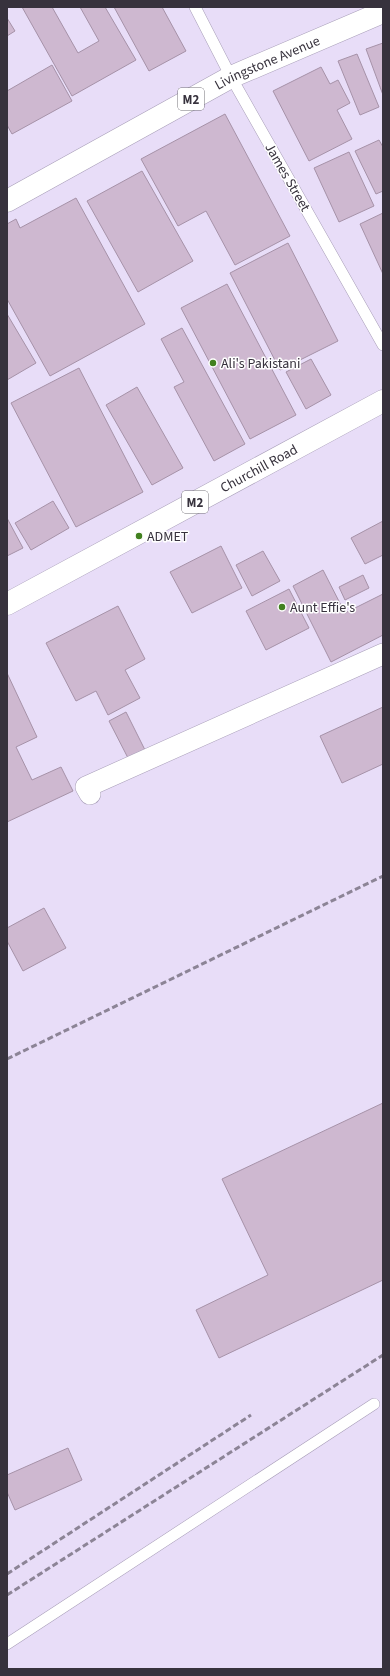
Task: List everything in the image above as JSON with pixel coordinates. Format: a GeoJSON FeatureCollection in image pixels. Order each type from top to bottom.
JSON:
{"type":"FeatureCollection","features":[{"type":"Feature","properties":{"kind":"highway","name":"Livingstone Avenue"},"geometry":{"type":"LineString","coordinates":[[7,201],[231,77],[383,12]]}},
{"type":"Feature","properties":{"kind":"highway","name":"Churchill Road"},"geometry":{"type":"LineString","coordinates":[[7,604],[383,401]]}},
{"type":"Feature","properties":{"kind":"street"},"geometry":{"type":"LineString","coordinates":[[90,794],[86,787],[383,654]]}},
{"type":"Feature","properties":{"kind":"lane","name":"James Street"},"geometry":{"type":"LineString","coordinates":[[195,7],[231,77],[383,344]]}},
{"type":"Feature","properties":{"kind":"lane"},"geometry":{"type":"LineString","coordinates":[[7,1644],[374,1404]]}},
{"type":"Feature","properties":{"kind":"building"},"geometry":{"type":"Polygon","coordinates":[[[22,7],[52,7],[78,53],[99,41],[80,7],[105,7],[136,60],[72,96],[22,7]]]}},
{"type":"Feature","properties":{"kind":"building"},"geometry":{"type":"Polygon","coordinates":[[[114,7],[162,7],[186,51],[149,71],[114,7]]]}},
{"type":"Feature","properties":{"kind":"building"},"geometry":{"type":"Polygon","coordinates":[[[7,18],[15,31],[7,36],[7,18]]]}},
{"type":"Feature","properties":{"kind":"building"},"geometry":{"type":"Polygon","coordinates":[[[383,43],[383,95],[366,49],[383,43]]]}},
{"type":"Feature","properties":{"kind":"building"},"geometry":{"type":"Polygon","coordinates":[[[357,54],[379,107],[360,115],[338,61],[357,54]]]}},
{"type":"Feature","properties":{"kind":"building"},"geometry":{"type":"Polygon","coordinates":[[[52,65],[72,101],[12,134],[7,125],[7,91],[52,65]]]}},
{"type":"Feature","properties":{"kind":"building"},"geometry":{"type":"Polygon","coordinates":[[[321,67],[330,84],[338,80],[350,103],[337,110],[352,139],[309,161],[273,91],[321,67]]]}},
{"type":"Feature","properties":{"kind":"building"},"geometry":{"type":"Polygon","coordinates":[[[225,114],[290,236],[235,265],[206,211],[178,226],[141,159],[225,114]]]}},
{"type":"Feature","properties":{"kind":"building"},"geometry":{"type":"Polygon","coordinates":[[[379,140],[383,147],[383,191],[376,194],[355,151],[379,140]]]}},
{"type":"Feature","properties":{"kind":"building"},"geometry":{"type":"Polygon","coordinates":[[[349,152],[374,206],[339,222],[314,168],[349,152]]]}},
{"type":"Feature","properties":{"kind":"building"},"geometry":{"type":"Polygon","coordinates":[[[142,171],[193,261],[138,292],[87,201],[142,171]]]}},
{"type":"Feature","properties":{"kind":"building"},"geometry":{"type":"Polygon","coordinates":[[[76,198],[145,324],[50,376],[7,299],[7,224],[16,219],[20,228],[76,198]]]}},
{"type":"Feature","properties":{"kind":"building"},"geometry":{"type":"Polygon","coordinates":[[[383,213],[383,274],[360,224],[383,213]]]}},
{"type":"Feature","properties":{"kind":"building"},"geometry":{"type":"Polygon","coordinates":[[[288,243],[338,341],[280,370],[230,273],[288,243]]]}},
{"type":"Feature","properties":{"kind":"building"},"geometry":{"type":"Polygon","coordinates":[[[227,284],[296,415],[250,439],[181,308],[227,284]]]}},
{"type":"Feature","properties":{"kind":"building"},"geometry":{"type":"Polygon","coordinates":[[[7,314],[36,363],[7,380],[7,314]]]}},
{"type":"Feature","properties":{"kind":"building"},"geometry":{"type":"Polygon","coordinates":[[[182,328],[245,444],[214,461],[174,387],[184,382],[161,339],[182,328]]]}},
{"type":"Feature","properties":{"kind":"building"},"geometry":{"type":"Polygon","coordinates":[[[311,359],[331,395],[306,409],[286,372],[311,359]]]}},
{"type":"Feature","properties":{"kind":"building"},"geometry":{"type":"Polygon","coordinates":[[[79,368],[143,492],[76,527],[11,403],[79,368]]]}},
{"type":"Feature","properties":{"kind":"building"},"geometry":{"type":"Polygon","coordinates":[[[137,387],[183,468],[152,485],[106,405],[137,387]]]}},
{"type":"Feature","properties":{"kind":"building"},"geometry":{"type":"Polygon","coordinates":[[[53,501],[69,528],[31,550],[15,523],[53,501]]]}},
{"type":"Feature","properties":{"kind":"building"},"geometry":{"type":"Polygon","coordinates":[[[7,518],[23,548],[7,556],[7,518]]]}},
{"type":"Feature","properties":{"kind":"building"},"geometry":{"type":"Polygon","coordinates":[[[383,521],[383,555],[365,564],[351,538],[383,521]]]}},
{"type":"Feature","properties":{"kind":"building"},"geometry":{"type":"Polygon","coordinates":[[[221,546],[242,588],[192,613],[170,572],[221,546]]]}},
{"type":"Feature","properties":{"kind":"building"},"geometry":{"type":"Polygon","coordinates":[[[263,551],[280,581],[252,596],[236,565],[263,551]]]}},
{"type":"Feature","properties":{"kind":"building"},"geometry":{"type":"Polygon","coordinates":[[[323,570],[345,613],[383,594],[383,635],[331,662],[293,586],[323,570]]]}},
{"type":"Feature","properties":{"kind":"building"},"geometry":{"type":"Polygon","coordinates":[[[363,575],[369,588],[345,600],[339,587],[363,575]]]}},
{"type":"Feature","properties":{"kind":"building"},"geometry":{"type":"Polygon","coordinates":[[[289,589],[309,628],[266,650],[246,611],[289,589]]]}},
{"type":"Feature","properties":{"kind":"building"},"geometry":{"type":"Polygon","coordinates":[[[118,606],[145,659],[125,670],[140,698],[108,715],[96,691],[76,701],[46,643],[118,606]]]}},
{"type":"Feature","properties":{"kind":"building"},"geometry":{"type":"Polygon","coordinates":[[[7,673],[37,737],[16,747],[32,780],[61,767],[73,791],[7,822],[7,673]]]}},
{"type":"Feature","properties":{"kind":"building"},"geometry":{"type":"Polygon","coordinates":[[[383,707],[383,764],[342,783],[320,736],[383,707]]]}},
{"type":"Feature","properties":{"kind":"building"},"geometry":{"type":"Polygon","coordinates":[[[126,712],[145,750],[128,758],[109,721],[126,712]]]}},
{"type":"Feature","properties":{"kind":"building"},"geometry":{"type":"Polygon","coordinates":[[[44,908],[66,948],[23,971],[7,941],[7,928],[44,908]]]}},
{"type":"Feature","properties":{"kind":"building"},"geometry":{"type":"Polygon","coordinates":[[[383,1103],[383,1280],[219,1358],[196,1310],[268,1275],[222,1179],[383,1103]]]}},
{"type":"Feature","properties":{"kind":"building"},"geometry":{"type":"Polygon","coordinates":[[[68,1448],[82,1480],[15,1510],[7,1492],[7,1475],[68,1448]]]}},
{"type":"Feature","properties":{"kind":"railway"},"geometry":{"type":"LineString","coordinates":[[7,1059],[383,876]]}},
{"type":"Feature","properties":{"kind":"railway"},"geometry":{"type":"LineString","coordinates":[[7,1595],[383,1355]]}},
{"type":"Feature","properties":{"kind":"railway"},"geometry":{"type":"LineString","coordinates":[[7,1574],[251,1415]]}},
{"type":"Feature","properties":{"kind":"place","name":"Ali's Pakistani"},"geometry":{"type":"Point","coordinates":[213,363]}},
{"type":"Feature","properties":{"kind":"place","name":"ADMET"},"geometry":{"type":"Point","coordinates":[139,536]}},
{"type":"Feature","properties":{"kind":"place","name":"Aunt Effie's"},"geometry":{"type":"Point","coordinates":[282,607]}}]}
